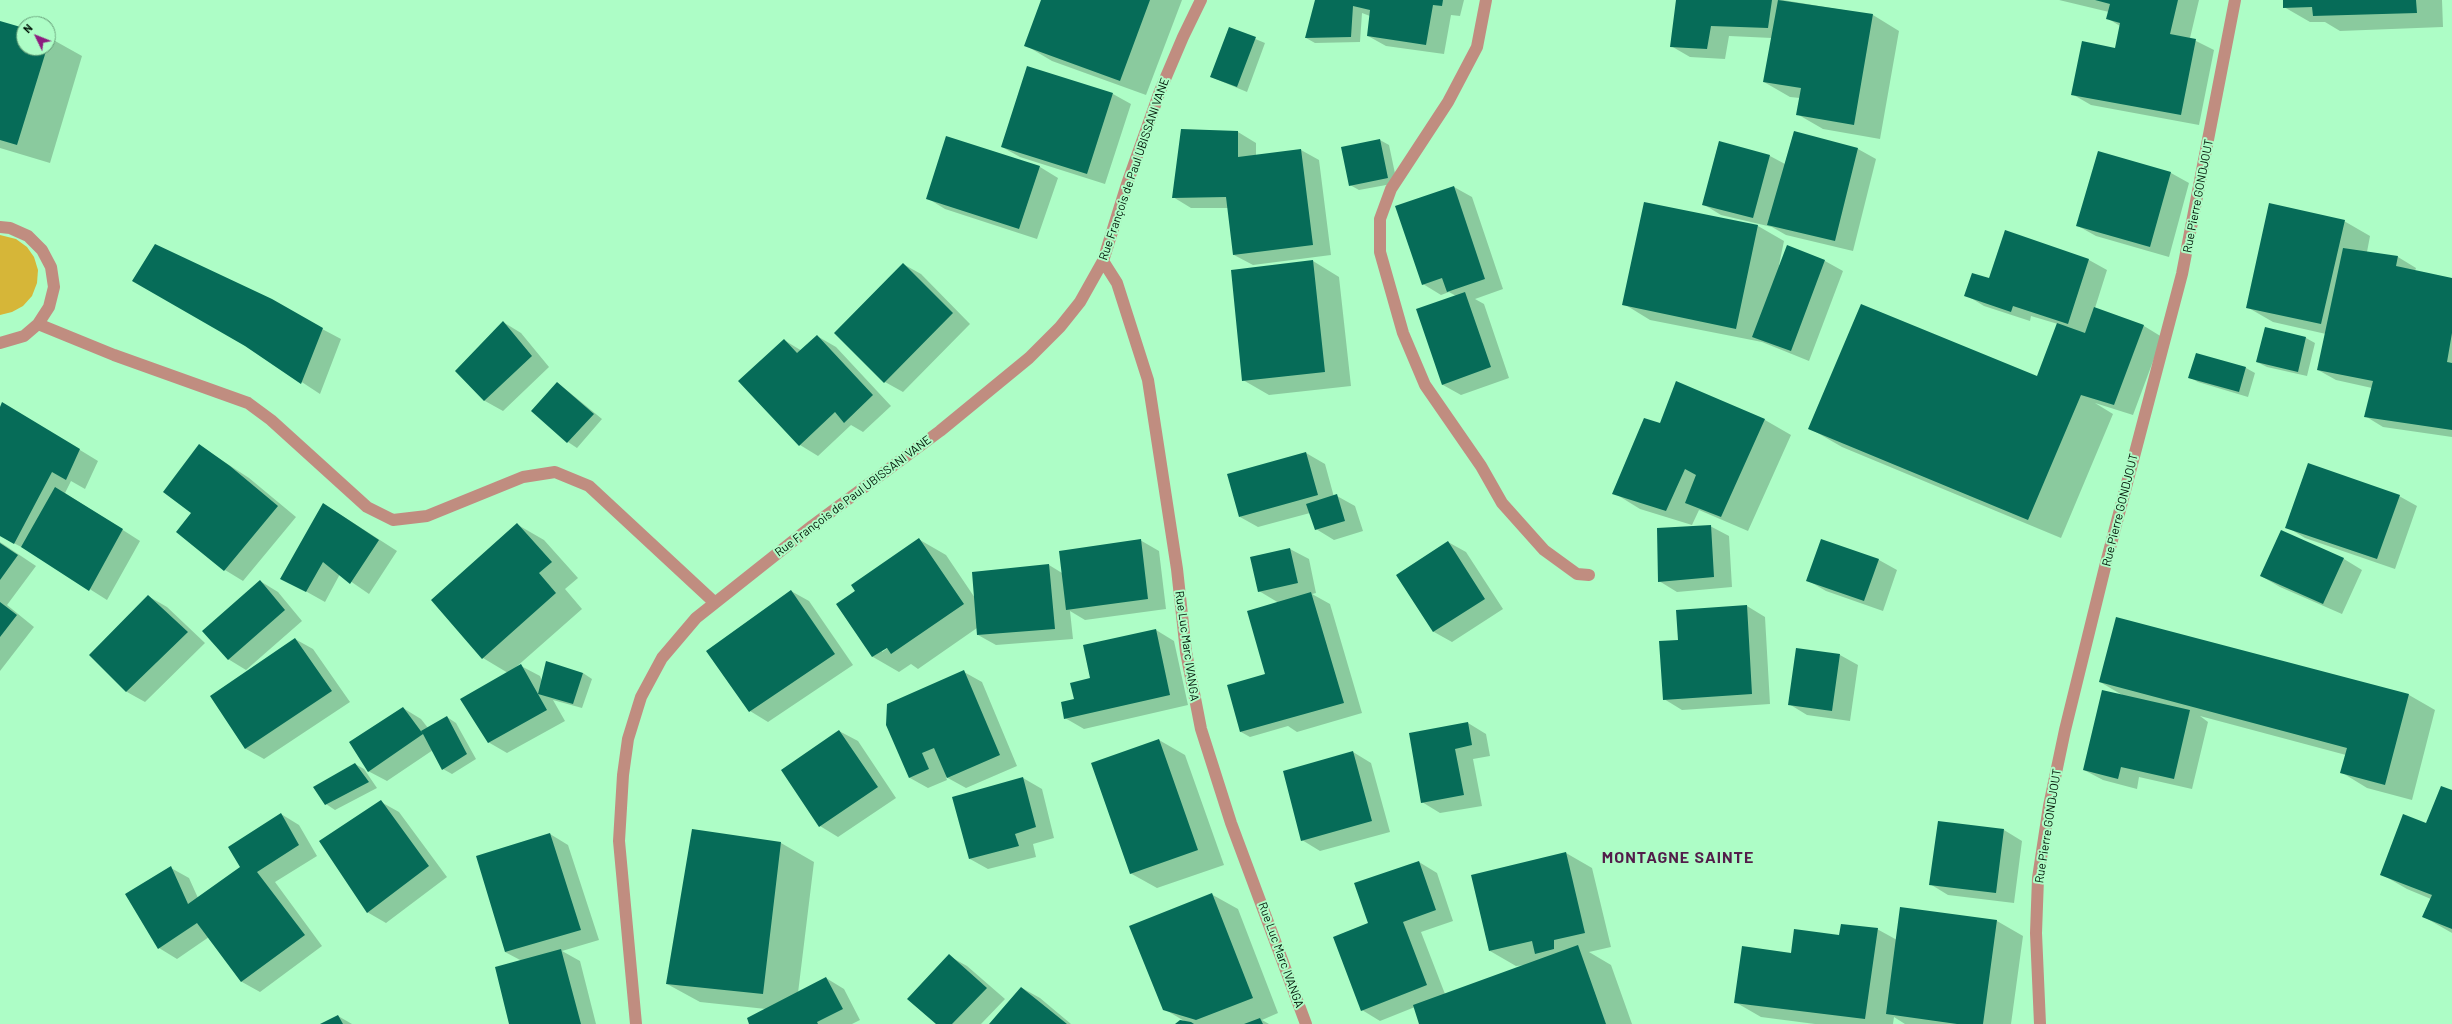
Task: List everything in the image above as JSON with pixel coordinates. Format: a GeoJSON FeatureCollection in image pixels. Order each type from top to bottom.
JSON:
{"type":"FeatureCollection","features":[{"type":"Feature","properties":{"kind":"street","name":"Rue François de Paul UBISSANI VANE"},"geometry":{"type":"LineString","coordinates":[[636,1024],[619,841],[623,775],[628,739],[641,697],[662,658],[696,618],[714,602],[812,526],[940,431],[1028,358],[1060,327],[1080,302],[1103,261],[1127,184],[1160,91],[1182,37],[1201,0]]}},
{"type":"Feature","properties":{"kind":"street"},"geometry":{"type":"LineString","coordinates":[[1486,0],[1477,47],[1448,102],[1391,189],[1380,219],[1380,252],[1403,333],[1425,385],[1481,466],[1502,503],[1544,550],[1577,574],[1589,575]]}},
{"type":"Feature","properties":{"kind":"street","name":"Rue Pierre GONDJOUT"},"geometry":{"type":"LineString","coordinates":[[2040,1024],[2036,933],[2038,878],[2049,806],[2065,730],[2106,563],[2182,274],[2235,0]]}},
{"type":"Feature","properties":{"kind":"street"},"geometry":{"type":"LineString","coordinates":[[0,227],[10,228],[28,236],[42,250],[51,267],[54,287],[49,307],[38,324],[24,336],[0,343]]}},
{"type":"Feature","properties":{"kind":"street","name":"Rue Luc Marc IVANGA"},"geometry":{"type":"LineString","coordinates":[[1103,261],[1117,283],[1148,380],[1177,570],[1186,652],[1201,729],[1231,823],[1306,1024]]}},
{"type":"Feature","properties":{"kind":"street"},"geometry":{"type":"LineString","coordinates":[[38,324],[114,355],[248,403],[271,420],[367,507],[393,520],[428,516],[523,477],[555,472],[589,486],[714,602]]}},
{"type":"Feature","properties":{"kind":"shaded area"},"geometry":{"type":"Polygon","coordinates":[[[0,235],[16,239],[27,247],[34,257],[38,270],[37,283],[32,296],[23,306],[12,312],[0,315],[0,235]]]}},
{"type":"Feature","properties":{"kind":"building"},"geometry":{"type":"Polygon","coordinates":[[[1041,0],[1150,0],[1120,81],[1024,46],[1041,0]]]}},
{"type":"Feature","properties":{"kind":"building"},"geometry":{"type":"Polygon","coordinates":[[[1315,0],[1443,0],[1442,6],[1433,5],[1426,45],[1367,36],[1370,10],[1353,6],[1351,37],[1305,38],[1315,0]]]}},
{"type":"Feature","properties":{"kind":"building"},"geometry":{"type":"Polygon","coordinates":[[[1676,0],[1772,0],[1768,28],[1711,26],[1707,49],[1670,47],[1676,0]]]}},
{"type":"Feature","properties":{"kind":"building"},"geometry":{"type":"Polygon","coordinates":[[[1778,0],[1873,14],[1854,125],[1796,115],[1801,88],[1763,82],[1778,0]]]}},
{"type":"Feature","properties":{"kind":"building"},"geometry":{"type":"Polygon","coordinates":[[[2095,0],[2178,0],[2170,34],[2196,39],[2181,115],[2071,95],[2082,41],[2115,48],[2120,23],[2106,19],[2110,4],[2095,0]]]}},
{"type":"Feature","properties":{"kind":"building"},"geometry":{"type":"Polygon","coordinates":[[[2283,0],[2416,0],[2417,13],[2313,16],[2312,7],[2283,8],[2283,0]]]}},
{"type":"Feature","properties":{"kind":"building"},"geometry":{"type":"Polygon","coordinates":[[[0,21],[16,26],[16,56],[45,56],[17,145],[0,140],[0,21]]]}},
{"type":"Feature","properties":{"kind":"building"},"geometry":{"type":"Polygon","coordinates":[[[1229,27],[1256,37],[1237,87],[1210,77],[1229,27]]]}},
{"type":"Feature","properties":{"kind":"building"},"geometry":{"type":"Polygon","coordinates":[[[1027,66],[1113,93],[1087,174],[1001,147],[1027,66]]]}},
{"type":"Feature","properties":{"kind":"building"},"geometry":{"type":"Polygon","coordinates":[[[1181,129],[1238,131],[1238,157],[1301,149],[1313,245],[1233,255],[1226,197],[1172,198],[1181,129]]]}},
{"type":"Feature","properties":{"kind":"building"},"geometry":{"type":"Polygon","coordinates":[[[1794,131],[1858,148],[1835,241],[1767,225],[1794,131]]]}},
{"type":"Feature","properties":{"kind":"building"},"geometry":{"type":"Polygon","coordinates":[[[946,136],[1040,166],[1019,229],[926,199],[946,136]]]}},
{"type":"Feature","properties":{"kind":"building"},"geometry":{"type":"Polygon","coordinates":[[[1380,139],[1388,178],[1349,186],[1341,147],[1380,139]]]}},
{"type":"Feature","properties":{"kind":"building"},"geometry":{"type":"Polygon","coordinates":[[[1719,141],[1770,155],[1753,218],[1702,205],[1719,141]]]}},
{"type":"Feature","properties":{"kind":"building"},"geometry":{"type":"Polygon","coordinates":[[[2098,151],[2171,172],[2150,247],[2076,226],[2098,151]]]}},
{"type":"Feature","properties":{"kind":"building"},"geometry":{"type":"Polygon","coordinates":[[[1454,186],[1485,279],[1447,292],[1442,278],[1422,285],[1395,206],[1454,186]]]}},
{"type":"Feature","properties":{"kind":"building"},"geometry":{"type":"Polygon","coordinates":[[[1644,202],[1758,225],[1736,329],[1622,305],[1644,202]]]}},
{"type":"Feature","properties":{"kind":"building"},"geometry":{"type":"Polygon","coordinates":[[[2269,203],[2345,220],[2321,324],[2246,308],[2269,203]]]}},
{"type":"Feature","properties":{"kind":"building"},"geometry":{"type":"Polygon","coordinates":[[[2005,230],[2089,259],[2068,324],[2013,306],[2011,312],[1964,296],[1972,273],[1989,278],[2005,230]]]}},
{"type":"Feature","properties":{"kind":"building"},"geometry":{"type":"Polygon","coordinates":[[[155,244],[272,299],[323,328],[301,384],[245,346],[132,281],[155,244]]]}},
{"type":"Feature","properties":{"kind":"building"},"geometry":{"type":"Polygon","coordinates":[[[1787,245],[1825,260],[1791,351],[1752,337],[1787,245]]]}},
{"type":"Feature","properties":{"kind":"building"},"geometry":{"type":"Polygon","coordinates":[[[2343,248],[2398,256],[2396,266],[2452,278],[2452,333],[2447,362],[2452,363],[2452,430],[2364,417],[2373,381],[2317,370],[2343,248]]]}},
{"type":"Feature","properties":{"kind":"building"},"geometry":{"type":"Polygon","coordinates":[[[1313,260],[1325,372],[1242,381],[1231,270],[1313,260]]]}},
{"type":"Feature","properties":{"kind":"building"},"geometry":{"type":"Polygon","coordinates":[[[903,263],[953,313],[884,383],[834,333],[903,263]]]}},
{"type":"Feature","properties":{"kind":"building"},"geometry":{"type":"Polygon","coordinates":[[[1465,292],[1491,367],[1442,385],[1416,309],[1465,292]]]}},
{"type":"Feature","properties":{"kind":"building"},"geometry":{"type":"Polygon","coordinates":[[[1861,304],[2037,376],[2057,323],[2085,333],[2094,307],[2144,325],[2114,405],[2081,395],[2028,520],[1808,429],[1861,304]]]}},
{"type":"Feature","properties":{"kind":"building"},"geometry":{"type":"Polygon","coordinates":[[[503,321],[532,356],[484,401],[455,371],[503,321]]]}},
{"type":"Feature","properties":{"kind":"building"},"geometry":{"type":"Polygon","coordinates":[[[2265,327],[2306,337],[2298,372],[2256,362],[2265,327]]]}},
{"type":"Feature","properties":{"kind":"building"},"geometry":{"type":"Polygon","coordinates":[[[817,335],[873,395],[844,423],[835,412],[799,446],[738,381],[784,339],[797,353],[817,335]]]}},
{"type":"Feature","properties":{"kind":"building"},"geometry":{"type":"Polygon","coordinates":[[[2196,353],[2246,367],[2239,392],[2188,378],[2196,353]]]}},
{"type":"Feature","properties":{"kind":"building"},"geometry":{"type":"Polygon","coordinates":[[[1676,381],[1765,419],[1721,517],[1685,503],[1696,475],[1685,469],[1666,511],[1612,494],[1644,418],[1660,423],[1676,381]]]}},
{"type":"Feature","properties":{"kind":"building"},"geometry":{"type":"Polygon","coordinates":[[[557,382],[594,414],[567,443],[531,411],[557,382]]]}},
{"type":"Feature","properties":{"kind":"building"},"geometry":{"type":"Polygon","coordinates":[[[2,402],[80,449],[66,480],[52,472],[14,544],[0,536],[0,407],[2,402]]]}},
{"type":"Feature","properties":{"kind":"building"},"geometry":{"type":"Polygon","coordinates":[[[199,444],[230,466],[278,506],[224,571],[176,532],[191,513],[163,492],[199,444]]]}},
{"type":"Feature","properties":{"kind":"building"},"geometry":{"type":"Polygon","coordinates":[[[1306,452],[1318,495],[1239,517],[1227,474],[1306,452]]]}},
{"type":"Feature","properties":{"kind":"building"},"geometry":{"type":"Polygon","coordinates":[[[2308,463],[2400,495],[2377,559],[2285,528],[2308,463]]]}},
{"type":"Feature","properties":{"kind":"building"},"geometry":{"type":"Polygon","coordinates":[[[55,487],[123,529],[89,591],[21,547],[55,487]]]}},
{"type":"Feature","properties":{"kind":"building"},"geometry":{"type":"Polygon","coordinates":[[[1337,494],[1345,521],[1315,530],[1306,504],[1337,494]]]}},
{"type":"Feature","properties":{"kind":"building"},"geometry":{"type":"Polygon","coordinates":[[[323,503],[379,540],[350,584],[323,562],[306,592],[280,579],[323,503]]]}},
{"type":"Feature","properties":{"kind":"building"},"geometry":{"type":"Polygon","coordinates":[[[517,523],[552,562],[539,573],[556,593],[482,659],[431,600],[517,523]]]}},
{"type":"Feature","properties":{"kind":"building"},"geometry":{"type":"Polygon","coordinates":[[[1711,525],[1714,577],[1658,582],[1657,528],[1711,525]]]}},
{"type":"Feature","properties":{"kind":"building"},"geometry":{"type":"Polygon","coordinates":[[[2281,530],[2344,558],[2323,604],[2260,576],[2281,530]]]}},
{"type":"Feature","properties":{"kind":"building"},"geometry":{"type":"Polygon","coordinates":[[[919,538],[964,604],[891,654],[887,648],[872,657],[836,604],[855,591],[851,585],[919,538]]]}},
{"type":"Feature","properties":{"kind":"building"},"geometry":{"type":"Polygon","coordinates":[[[1141,539],[1148,599],[1066,610],[1059,551],[1141,539]]]}},
{"type":"Feature","properties":{"kind":"building"},"geometry":{"type":"Polygon","coordinates":[[[1821,539],[1879,559],[1864,601],[1806,581],[1821,539]]]}},
{"type":"Feature","properties":{"kind":"building"},"geometry":{"type":"Polygon","coordinates":[[[1448,541],[1485,599],[1433,632],[1396,575],[1448,541]]]}},
{"type":"Feature","properties":{"kind":"building"},"geometry":{"type":"Polygon","coordinates":[[[0,543],[18,555],[0,580],[0,543]]]}},
{"type":"Feature","properties":{"kind":"building"},"geometry":{"type":"Polygon","coordinates":[[[1290,548],[1298,583],[1258,592],[1250,557],[1290,548]]]}},
{"type":"Feature","properties":{"kind":"building"},"geometry":{"type":"Polygon","coordinates":[[[1049,564],[1055,629],[977,635],[972,572],[1049,564]]]}},
{"type":"Feature","properties":{"kind":"building"},"geometry":{"type":"Polygon","coordinates":[[[260,580],[285,610],[228,660],[202,631],[260,580]]]}},
{"type":"Feature","properties":{"kind":"building"},"geometry":{"type":"Polygon","coordinates":[[[791,590],[835,654],[749,712],[706,651],[791,590]]]}},
{"type":"Feature","properties":{"kind":"building"},"geometry":{"type":"Polygon","coordinates":[[[1311,592],[1344,703],[1240,732],[1227,685],[1265,674],[1247,611],[1311,592]]]}},
{"type":"Feature","properties":{"kind":"building"},"geometry":{"type":"Polygon","coordinates":[[[148,595],[188,632],[126,692],[89,655],[148,595]]]}},
{"type":"Feature","properties":{"kind":"building"},"geometry":{"type":"Polygon","coordinates":[[[0,602],[17,615],[0,637],[0,602]]]}},
{"type":"Feature","properties":{"kind":"building"},"geometry":{"type":"Polygon","coordinates":[[[1747,605],[1752,694],[1663,700],[1659,641],[1678,640],[1676,610],[1747,605]]]}},
{"type":"Feature","properties":{"kind":"building"},"geometry":{"type":"Polygon","coordinates":[[[2116,617],[2409,694],[2385,785],[2340,773],[2347,748],[2099,682],[2116,617]]]}},
{"type":"Feature","properties":{"kind":"building"},"geometry":{"type":"Polygon","coordinates":[[[1156,629],[1170,695],[1064,719],[1061,702],[1074,699],[1070,683],[1090,678],[1083,645],[1156,629]]]}},
{"type":"Feature","properties":{"kind":"building"},"geometry":{"type":"Polygon","coordinates":[[[295,638],[332,691],[245,749],[210,696],[295,638]]]}},
{"type":"Feature","properties":{"kind":"building"},"geometry":{"type":"Polygon","coordinates":[[[1796,648],[1840,654],[1832,711],[1788,705],[1796,648]]]}},
{"type":"Feature","properties":{"kind":"building"},"geometry":{"type":"Polygon","coordinates":[[[546,661],[583,673],[573,704],[538,694],[546,661]]]}},
{"type":"Feature","properties":{"kind":"building"},"geometry":{"type":"Polygon","coordinates":[[[521,664],[547,710],[488,743],[460,699],[521,664]]]}},
{"type":"Feature","properties":{"kind":"building"},"geometry":{"type":"Polygon","coordinates":[[[964,670],[1000,755],[947,778],[934,748],[922,753],[929,769],[909,778],[886,725],[887,704],[964,670]]]}},
{"type":"Feature","properties":{"kind":"building"},"geometry":{"type":"Polygon","coordinates":[[[2102,690],[2190,710],[2174,779],[2121,767],[2118,779],[2083,770],[2102,690]]]}},
{"type":"Feature","properties":{"kind":"building"},"geometry":{"type":"Polygon","coordinates":[[[403,707],[423,734],[368,772],[349,742],[403,707]]]}},
{"type":"Feature","properties":{"kind":"building"},"geometry":{"type":"Polygon","coordinates":[[[447,716],[467,754],[442,770],[421,731],[447,716]]]}},
{"type":"Feature","properties":{"kind":"building"},"geometry":{"type":"Polygon","coordinates":[[[1468,722],[1472,745],[1455,749],[1464,795],[1421,803],[1409,733],[1468,722]]]}},
{"type":"Feature","properties":{"kind":"building"},"geometry":{"type":"Polygon","coordinates":[[[839,730],[878,787],[819,827],[781,770],[839,730]]]}},
{"type":"Feature","properties":{"kind":"building"},"geometry":{"type":"Polygon","coordinates":[[[1159,739],[1198,850],[1130,874],[1091,763],[1159,739]]]}},
{"type":"Feature","properties":{"kind":"building"},"geometry":{"type":"Polygon","coordinates":[[[1353,751],[1372,821],[1301,841],[1283,771],[1353,751]]]}},
{"type":"Feature","properties":{"kind":"building"},"geometry":{"type":"Polygon","coordinates":[[[355,763],[369,782],[325,805],[313,787],[355,763]]]}},
{"type":"Feature","properties":{"kind":"building"},"geometry":{"type":"Polygon","coordinates":[[[1023,777],[1036,827],[1015,834],[1019,846],[969,859],[952,797],[1023,777]]]}},
{"type":"Feature","properties":{"kind":"building"},"geometry":{"type":"Polygon","coordinates":[[[2441,786],[2452,790],[2452,929],[2422,917],[2432,895],[2380,875],[2403,814],[2426,823],[2441,786]]]}},
{"type":"Feature","properties":{"kind":"building"},"geometry":{"type":"Polygon","coordinates":[[[381,800],[429,866],[367,913],[319,841],[381,800]]]}},
{"type":"Feature","properties":{"kind":"building"},"geometry":{"type":"Polygon","coordinates":[[[281,813],[299,845],[257,872],[305,935],[241,982],[197,923],[158,949],[125,894],[171,866],[188,904],[240,867],[228,847],[281,813]]]}},
{"type":"Feature","properties":{"kind":"building"},"geometry":{"type":"Polygon","coordinates":[[[1938,821],[2004,829],[1996,893],[1929,885],[1938,821]]]}},
{"type":"Feature","properties":{"kind":"building"},"geometry":{"type":"Polygon","coordinates":[[[692,829],[781,842],[763,994],[666,984],[692,829]]]}},
{"type":"Feature","properties":{"kind":"building"},"geometry":{"type":"Polygon","coordinates":[[[550,833],[581,930],[505,952],[476,856],[550,833]]]}},
{"type":"Feature","properties":{"kind":"building"},"geometry":{"type":"Polygon","coordinates":[[[1566,852],[1585,933],[1554,940],[1554,949],[1535,954],[1532,941],[1489,951],[1471,875],[1566,852]]]}},
{"type":"Feature","properties":{"kind":"building"},"geometry":{"type":"Polygon","coordinates":[[[1419,861],[1436,910],[1403,922],[1427,985],[1361,1011],[1333,937],[1368,923],[1354,883],[1419,861]]]}},
{"type":"Feature","properties":{"kind":"building"},"geometry":{"type":"Polygon","coordinates":[[[1212,893],[1253,998],[1196,1020],[1163,1010],[1129,926],[1212,893]]]}},
{"type":"Feature","properties":{"kind":"building"},"geometry":{"type":"Polygon","coordinates":[[[1900,907],[1997,920],[1983,1024],[1957,1024],[1886,1014],[1900,907]]]}},
{"type":"Feature","properties":{"kind":"building"},"geometry":{"type":"Polygon","coordinates":[[[1841,924],[1878,928],[1865,1019],[1734,1003],[1742,946],[1791,953],[1794,929],[1839,935],[1841,924]]]}},
{"type":"Feature","properties":{"kind":"building"},"geometry":{"type":"Polygon","coordinates":[[[1578,945],[1606,1024],[1419,1024],[1413,1005],[1578,945]]]}},
{"type":"Feature","properties":{"kind":"building"},"geometry":{"type":"Polygon","coordinates":[[[561,949],[581,1024],[509,1024],[495,967],[561,949]]]}},
{"type":"Feature","properties":{"kind":"building"},"geometry":{"type":"Polygon","coordinates":[[[949,954],[987,988],[952,1024],[936,1024],[907,999],[949,954]]]}},
{"type":"Feature","properties":{"kind":"building"},"geometry":{"type":"Polygon","coordinates":[[[826,977],[843,1009],[817,1022],[818,1024],[749,1024],[747,1018],[826,977]]]}},
{"type":"Feature","properties":{"kind":"building"},"geometry":{"type":"Polygon","coordinates":[[[1021,987],[1067,1024],[989,1024],[1021,987]]]}},
{"type":"Feature","properties":{"kind":"building"},"geometry":{"type":"Polygon","coordinates":[[[338,1015],[343,1024],[320,1024],[338,1015]]]}},
{"type":"Feature","properties":{"kind":"building"},"geometry":{"type":"Polygon","coordinates":[[[1260,1018],[1263,1024],[1244,1024],[1260,1018]]]}},
{"type":"Feature","properties":{"kind":"building"},"geometry":{"type":"Polygon","coordinates":[[[1180,1020],[1191,1022],[1194,1024],[1175,1024],[1180,1020]]]}},
{"type":"Feature","properties":{"kind":"district","name":"MONTAGNE SAINTE"},"geometry":{"type":"Point","coordinates":[1678,858]}}]}
